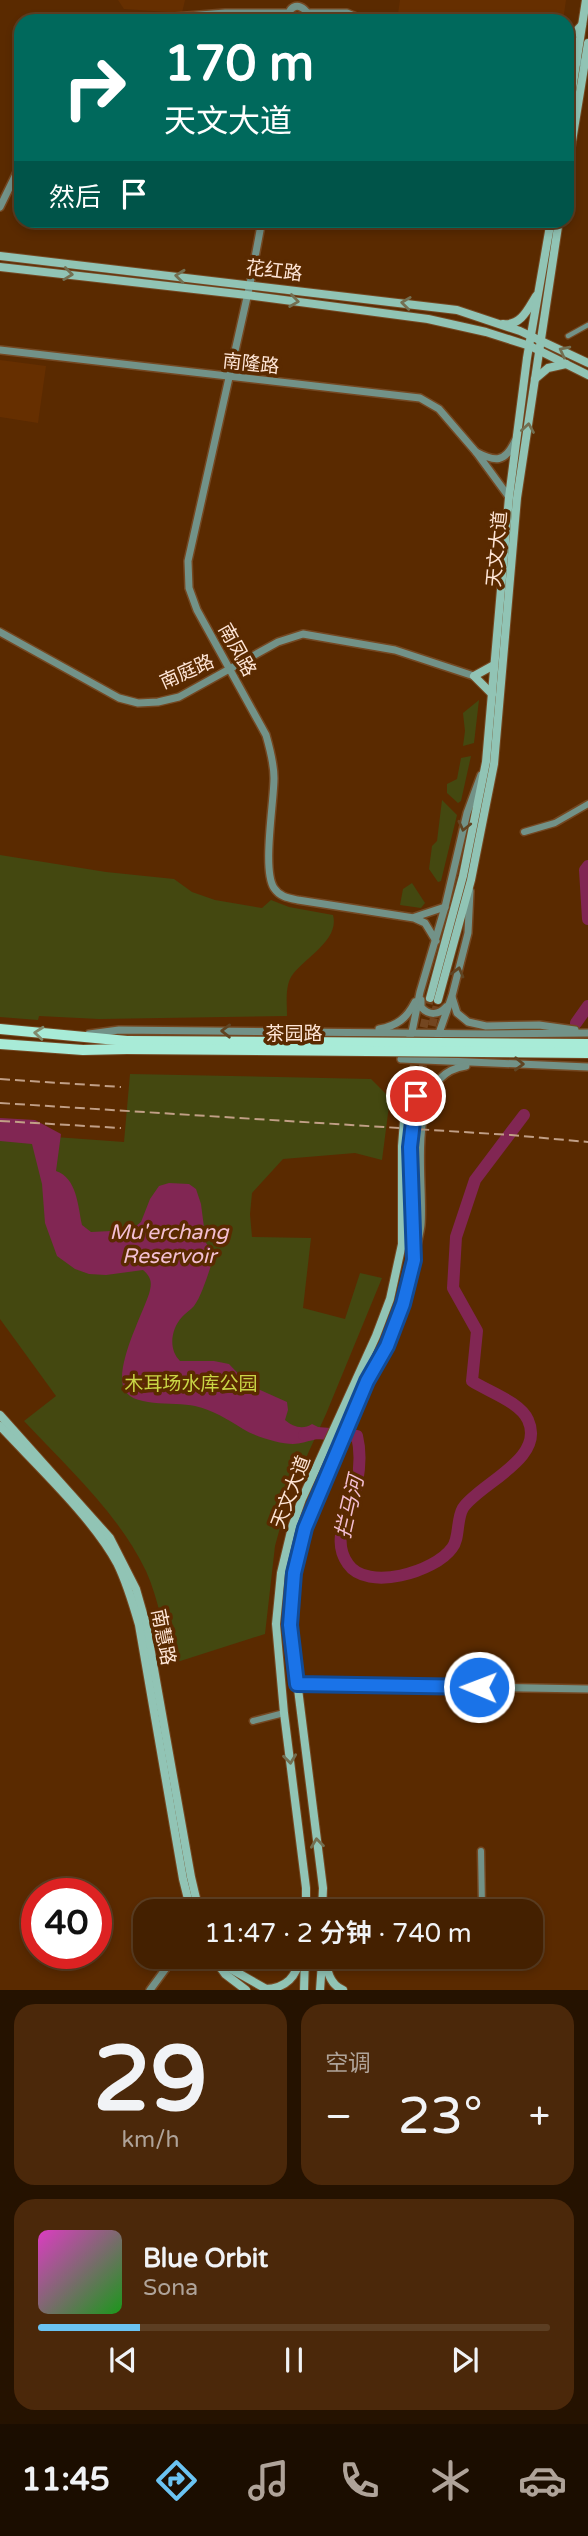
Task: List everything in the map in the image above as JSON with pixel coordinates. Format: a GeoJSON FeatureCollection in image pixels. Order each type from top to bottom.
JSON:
{"type":"FeatureCollection","features":[{"type":"Feature","properties":{"kind":"main road"},"geometry":{"type":"LineString","coordinates":[[574,124],[583,63],[582,25],[586,0]]}},
{"type":"Feature","properties":{"kind":"main road"},"geometry":{"type":"LineString","coordinates":[[574,34],[582,25]]}},
{"type":"Feature","properties":{"kind":"main road"},"geometry":{"type":"LineString","coordinates":[[574,96],[588,43]]}},
{"type":"Feature","properties":{"kind":"main road","name":"天文大道"},"geometry":{"type":"LineString","coordinates":[[550,228],[539,290],[535,343],[535,379],[517,498],[494,764],[471,880],[434,999],[486,762],[509,497],[517,437],[535,343],[557,228]]}},
{"type":"Feature","properties":{"kind":"main road","name":"花红路"},"geometry":{"type":"LineString","coordinates":[[0,256],[457,310],[496,323],[535,343]]}},
{"type":"Feature","properties":{"kind":"main road","name":"花红路"},"geometry":{"type":"LineString","coordinates":[[0,267],[428,319],[535,343]]}},
{"type":"Feature","properties":{"kind":"main road"},"geometry":{"type":"LineString","coordinates":[[496,323],[511,324],[524,317],[539,290]]}},
{"type":"Feature","properties":{"kind":"main road"},"geometry":{"type":"LineString","coordinates":[[428,319],[443,318],[446,314],[430,306]]}},
{"type":"Feature","properties":{"kind":"main road"},"geometry":{"type":"LineString","coordinates":[[535,343],[588,363]]}},
{"type":"Feature","properties":{"kind":"main road"},"geometry":{"type":"LineString","coordinates":[[535,343],[588,375]]}},
{"type":"Feature","properties":{"kind":"main road"},"geometry":{"type":"LineString","coordinates":[[535,379],[548,369],[566,364]]}},
{"type":"Feature","properties":{"kind":"main road"},"geometry":{"type":"LineString","coordinates":[[492,694],[474,676],[494,665]]}},
{"type":"Feature","properties":{"kind":"main road","name":"茶园路"},"geometry":{"type":"LineString","coordinates":[[0,1029],[81,1036],[127,1045],[588,1053]]}},
{"type":"Feature","properties":{"kind":"main road","name":"茶园路"},"geometry":{"type":"LineString","coordinates":[[0,1044],[83,1050],[127,1045],[588,1044]]}},
{"type":"Feature","properties":{"kind":"main road","name":"天文大道"},"geometry":{"type":"LineString","coordinates":[[306,1899],[276,1624],[281,1573],[302,1499],[390,1299],[402,1244],[401,1146],[406,1096]]}},
{"type":"Feature","properties":{"kind":"main road","name":"天文大道"},"geometry":{"type":"LineString","coordinates":[[323,1899],[290,1625],[294,1573],[314,1503],[403,1304],[414,1260],[410,1147],[416,1096]]}},
{"type":"Feature","properties":{"kind":"main road","name":"南慧路"},"geometry":{"type":"LineString","coordinates":[[0,1415],[110,1538],[136,1589],[146,1624],[196,1899]]}},
{"type":"Feature","properties":{"kind":"main road","name":"南慧路"},"geometry":{"type":"LineString","coordinates":[[0,1426],[104,1542],[129,1591],[139,1625],[188,1899]]}},
{"type":"Feature","properties":{"kind":"main road"},"geometry":{"type":"LineString","coordinates":[[222,1969],[245,1990]]}},
{"type":"Feature","properties":{"kind":"main road"},"geometry":{"type":"LineString","coordinates":[[231,1969],[266,1989],[276,1989],[287,1984],[298,1969]]}},
{"type":"Feature","properties":{"kind":"main road"},"geometry":{"type":"LineString","coordinates":[[303,1969],[303,1990]]}},
{"type":"Feature","properties":{"kind":"main road"},"geometry":{"type":"LineString","coordinates":[[320,1990],[322,1969]]}},
{"type":"Feature","properties":{"kind":"main road"},"geometry":{"type":"LineString","coordinates":[[327,1969],[332,1982],[343,1990]]}},
{"type":"Feature","properties":{"kind":"street"},"geometry":{"type":"LineString","coordinates":[[291,14],[293,6],[299,5],[304,7],[307,13],[349,14]]}},
{"type":"Feature","properties":{"kind":"street"},"geometry":{"type":"LineString","coordinates":[[212,14],[241,14]]}},
{"type":"Feature","properties":{"kind":"street"},"geometry":{"type":"LineString","coordinates":[[0,207],[14,178]]}},
{"type":"Feature","properties":{"kind":"street","name":"南凤路"},"geometry":{"type":"LineString","coordinates":[[260,228],[188,561],[189,588],[197,610],[266,735],[272,756],[275,776],[269,870],[273,886],[282,896],[298,900],[414,918]]}},
{"type":"Feature","properties":{"kind":"street"},"geometry":{"type":"LineString","coordinates":[[568,336],[588,325]]}},
{"type":"Feature","properties":{"kind":"street","name":"南隆路"},"geometry":{"type":"LineString","coordinates":[[0,350],[420,398],[439,409],[476,452],[509,497]]}},
{"type":"Feature","properties":{"kind":"street"},"geometry":{"type":"LineString","coordinates":[[476,452],[487,458],[499,459],[510,451],[517,437]]}},
{"type":"Feature","properties":{"kind":"street","name":"南庭路"},"geometry":{"type":"LineString","coordinates":[[0,632],[119,698],[138,702],[158,702],[179,697],[278,642],[303,634],[394,650],[474,676]]}},
{"type":"Feature","properties":{"kind":"street","name":"天文大道"},"geometry":{"type":"LineString","coordinates":[[471,880],[468,933],[432,1060],[401,1059],[412,1032],[467,813],[486,762]]}},
{"type":"Feature","properties":{"kind":"street"},"geometry":{"type":"LineString","coordinates":[[524,832],[555,822],[588,804]]}},
{"type":"Feature","properties":{"kind":"street"},"geometry":{"type":"LineString","coordinates":[[414,918],[445,907]]}},
{"type":"Feature","properties":{"kind":"street"},"geometry":{"type":"LineString","coordinates":[[414,918],[425,923],[436,941]]}},
{"type":"Feature","properties":{"kind":"street"},"geometry":{"type":"LineString","coordinates":[[420,992],[421,1007],[432,1014],[446,1008],[452,996]]}},
{"type":"Feature","properties":{"kind":"street"},"geometry":{"type":"LineString","coordinates":[[363,1032],[398,1023],[409,1014],[420,992]]}},
{"type":"Feature","properties":{"kind":"street"},"geometry":{"type":"LineString","coordinates":[[452,996],[457,1013],[476,1025],[539,1025],[588,1032]]}},
{"type":"Feature","properties":{"kind":"street","name":"茶园路"},"geometry":{"type":"LineString","coordinates":[[81,1036],[119,1030],[488,1034],[588,1032]]}},
{"type":"Feature","properties":{"kind":"street"},"geometry":{"type":"LineString","coordinates":[[485,1063],[473,1057],[470,1046],[472,1041],[488,1034]]}},
{"type":"Feature","properties":{"kind":"street"},"geometry":{"type":"LineString","coordinates":[[432,1060],[588,1067]]}},
{"type":"Feature","properties":{"kind":"street","name":"天文大道"},"geometry":{"type":"LineString","coordinates":[[414,1260],[421,1225],[419,1177],[427,1098],[443,1074],[460,1066],[485,1063]]}},
{"type":"Feature","properties":{"kind":"street"},"geometry":{"type":"LineString","coordinates":[[297,1684],[588,1689]]}},
{"type":"Feature","properties":{"kind":"street"},"geometry":{"type":"LineString","coordinates":[[253,1721],[284,1713]]}},
{"type":"Feature","properties":{"kind":"street"},"geometry":{"type":"LineString","coordinates":[[481,1851],[482,1899]]}},
{"type":"Feature","properties":{"kind":"street"},"geometry":{"type":"LineString","coordinates":[[149,1990],[165,1969]]}},
{"type":"Feature","properties":{"kind":"shaded area"},"geometry":{"type":"Polygon","coordinates":[[[118,0],[185,0],[182,13],[124,9],[118,0]]]}},
{"type":"Feature","properties":{"kind":"shaded area"},"geometry":{"type":"Polygon","coordinates":[[[400,0],[566,0],[564,14],[398,14],[400,0]]]}},
{"type":"Feature","properties":{"kind":"shaded area"},"geometry":{"type":"Polygon","coordinates":[[[0,360],[46,366],[38,423],[0,417],[0,360]]]}},
{"type":"Feature","properties":{"kind":"green space"},"geometry":{"type":"Polygon","coordinates":[[[479,700],[474,743],[463,746],[463,713],[479,700]]]}},
{"type":"Feature","properties":{"kind":"green space"},"geometry":{"type":"Polygon","coordinates":[[[471,756],[461,801],[458,803],[447,793],[447,784],[457,779],[461,758],[471,756]]]}},
{"type":"Feature","properties":{"kind":"green space"},"geometry":{"type":"Polygon","coordinates":[[[442,800],[457,815],[441,881],[438,882],[429,869],[432,846],[437,841],[442,800]]]}},
{"type":"Feature","properties":{"kind":"green space"},"geometry":{"type":"Polygon","coordinates":[[[0,855],[106,872],[174,879],[192,892],[215,900],[262,908],[271,900],[289,907],[333,915],[334,924],[326,941],[291,977],[287,991],[287,1016],[99,1019],[39,1016],[38,1020],[0,1017],[0,855]]]}},
{"type":"Feature","properties":{"kind":"green space"},"geometry":{"type":"Polygon","coordinates":[[[412,883],[425,903],[421,908],[400,905],[403,889],[412,883]]]}},
{"type":"Feature","properties":{"kind":"green space","name":"木耳场水库公园"},"geometry":{"type":"Polygon","coordinates":[[[130,1074],[371,1079],[390,1098],[382,1160],[355,1153],[283,1159],[252,1193],[252,1237],[311,1238],[303,1308],[345,1319],[360,1273],[382,1278],[326,1414],[289,1495],[275,1546],[265,1634],[171,1664],[154,1593],[135,1550],[107,1510],[24,1421],[56,1396],[0,1319],[0,1133],[124,1142],[130,1074]]]}},
{"type":"Feature","properties":{"kind":"water","name":"Mu'erchang Reservoir"},"geometry":{"type":"Polygon","coordinates":[[[0,1118],[35,1120],[61,1134],[56,1171],[72,1186],[82,1225],[91,1232],[131,1230],[141,1222],[150,1199],[159,1186],[169,1183],[189,1184],[196,1189],[201,1204],[206,1243],[215,1255],[197,1301],[175,1327],[172,1345],[176,1356],[180,1361],[229,1364],[249,1385],[287,1402],[285,1420],[298,1427],[312,1424],[320,1428],[314,1440],[293,1444],[274,1441],[248,1432],[220,1415],[202,1408],[143,1401],[127,1393],[123,1386],[123,1365],[149,1294],[150,1278],[143,1270],[106,1275],[89,1274],[75,1269],[57,1256],[45,1223],[42,1184],[32,1144],[0,1141],[0,1118]]]}},
{"type":"Feature","properties":{"kind":"waterway","name":"拦马河"},"geometry":{"type":"LineString","coordinates":[[588,866],[585,870],[588,919]]}},
{"type":"Feature","properties":{"kind":"waterway","name":"拦马河"},"geometry":{"type":"LineString","coordinates":[[576,1023],[588,1006]]}},
{"type":"Feature","properties":{"kind":"waterway","name":"拦马河"},"geometry":{"type":"LineString","coordinates":[[304,1435],[317,1433],[357,1436],[360,1454],[358,1477],[341,1534],[341,1544],[348,1564],[357,1572],[370,1577],[385,1578],[417,1571],[443,1557],[454,1544],[463,1508],[509,1469],[528,1447],[531,1434],[524,1414],[511,1403],[472,1381],[477,1331],[453,1288],[456,1237],[475,1180],[524,1115]]}},
{"type":"Feature","properties":{"kind":"tunnel"},"geometry":{"type":"LineString","coordinates":[[421,1039],[430,998]]}},
{"type":"Feature","properties":{"kind":"tunnel"},"geometry":{"type":"LineString","coordinates":[[416,1096],[438,1000]]}},
{"type":"Feature","properties":{"kind":"tunnel"},"geometry":{"type":"LineString","coordinates":[[406,1096],[417,1055]]}},
{"type":"Feature","properties":{"kind":"railway"},"geometry":{"type":"LineString","coordinates":[[0,1079],[121,1087]]}},
{"type":"Feature","properties":{"kind":"railway"},"geometry":{"type":"LineString","coordinates":[[0,1103],[588,1142]]}},
{"type":"Feature","properties":{"kind":"railway"},"geometry":{"type":"LineString","coordinates":[[0,1121],[121,1128]]}},
{"type":"Feature","properties":{"kind":"route"},"geometry":{"type":"LineString","coordinates":[[416,1096],[410,1147],[414,1260],[403,1304],[387,1346],[367,1381],[305,1528],[294,1573],[290,1625],[297,1684],[479,1687]]}}]}
